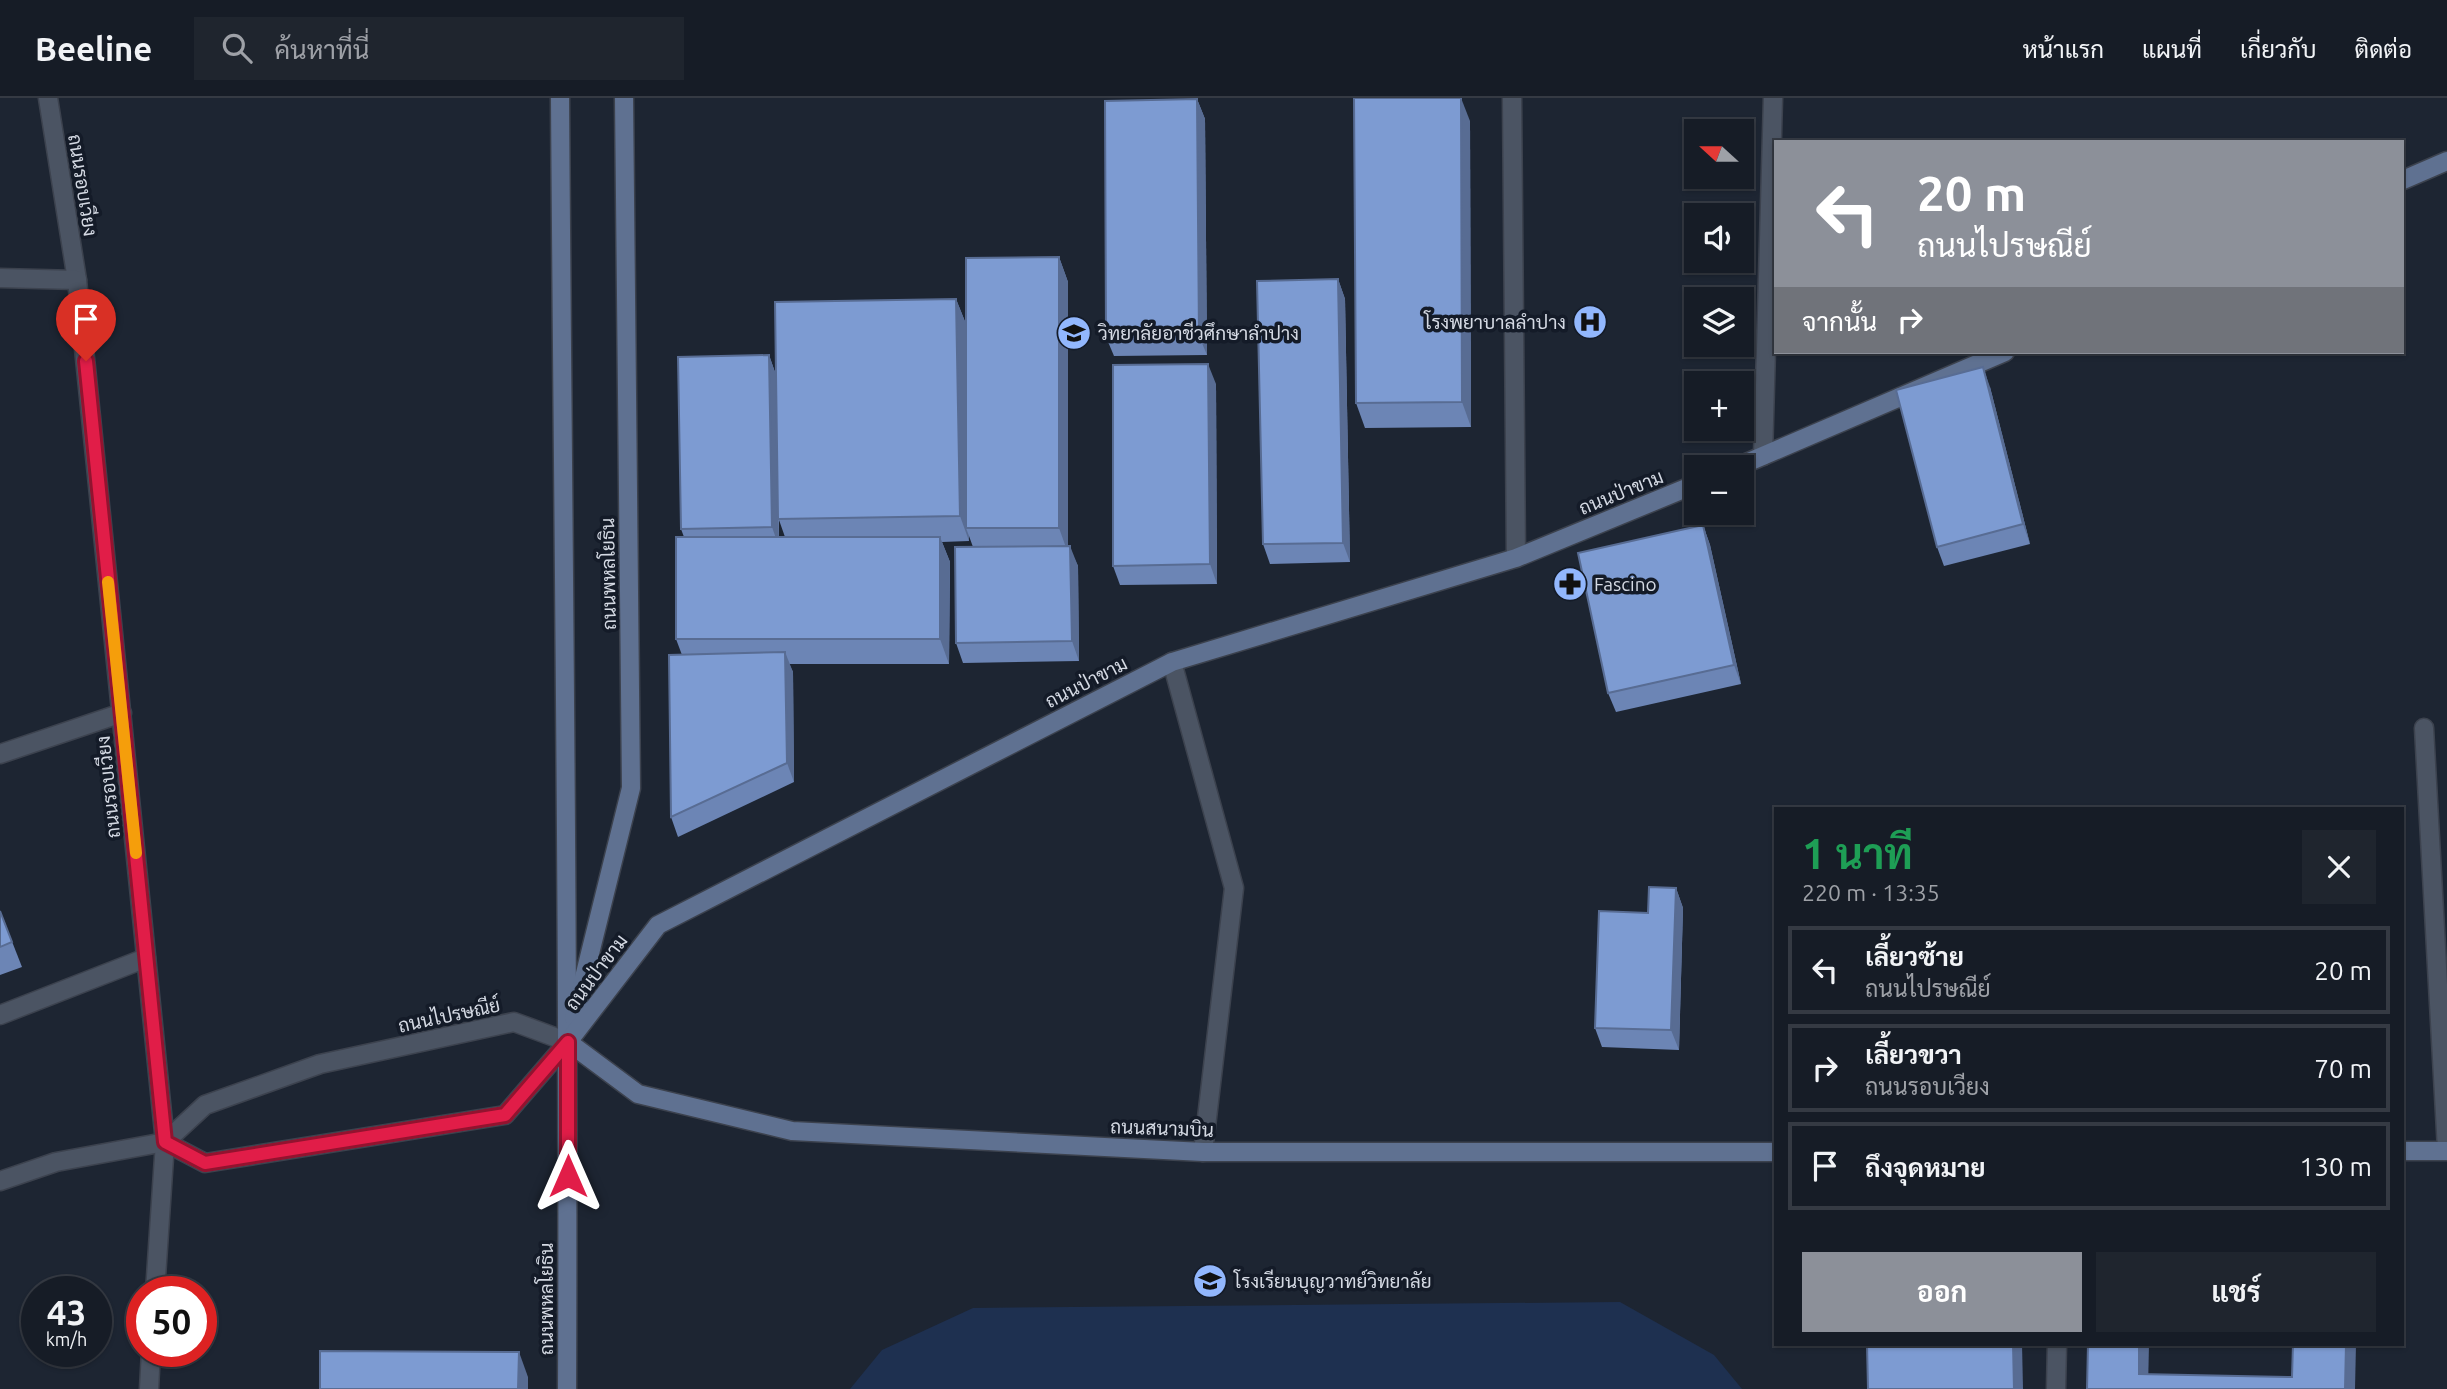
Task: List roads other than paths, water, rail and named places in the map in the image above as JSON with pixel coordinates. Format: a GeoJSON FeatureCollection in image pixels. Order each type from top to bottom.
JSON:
{"type":"FeatureCollection","features":[{"type":"Feature","properties":{"kind":"street","name":"ถนนรอบเวียง"},"geometry":{"type":"LineString","coordinates":[[48,98],[77,280],[165,1142],[156,1276]]}},
{"type":"Feature","properties":{"kind":"street","name":"ถนนพหลโยธิน"},"geometry":{"type":"LineString","coordinates":[[560,98],[568,1042],[567,1389]]}},
{"type":"Feature","properties":{"kind":"street","name":"ถนนพหลโยธิน"},"geometry":{"type":"LineString","coordinates":[[568,1042],[631,788],[624,98]]}},
{"type":"Feature","properties":{"kind":"street"},"geometry":{"type":"LineString","coordinates":[[1512,98],[1516,558]]}},
{"type":"Feature","properties":{"kind":"street"},"geometry":{"type":"LineString","coordinates":[[1763,456],[1773,98]]}},
{"type":"Feature","properties":{"kind":"street"},"geometry":{"type":"LineString","coordinates":[[2404,180],[2447,161]]}},
{"type":"Feature","properties":{"kind":"street"},"geometry":{"type":"LineString","coordinates":[[0,278],[77,280]]}},
{"type":"Feature","properties":{"kind":"street"},"geometry":{"type":"LineString","coordinates":[[1754,460],[2000,354]]}},
{"type":"Feature","properties":{"kind":"street","name":"ถนนป่าขาม"},"geometry":{"type":"LineString","coordinates":[[568,1042],[658,925],[1172,662],[1516,558],[1684,489]]}},
{"type":"Feature","properties":{"kind":"street"},"geometry":{"type":"LineString","coordinates":[[1172,662],[1234,888],[1203,1152]]}},
{"type":"Feature","properties":{"kind":"street"},"geometry":{"type":"LineString","coordinates":[[0,754],[122,713]]}},
{"type":"Feature","properties":{"kind":"street"},"geometry":{"type":"LineString","coordinates":[[2404,1151],[2447,1150],[2424,729]]}},
{"type":"Feature","properties":{"kind":"street"},"geometry":{"type":"LineString","coordinates":[[0,1015],[146,958]]}},
{"type":"Feature","properties":{"kind":"street","name":"ถนนไปรษณีย์"},"geometry":{"type":"LineString","coordinates":[[165,1142],[205,1105],[320,1064],[514,1022],[568,1042]]}},
{"type":"Feature","properties":{"kind":"street"},"geometry":{"type":"LineString","coordinates":[[0,1181],[56,1162],[165,1142],[205,1163],[505,1115],[568,1042]]}},
{"type":"Feature","properties":{"kind":"street","name":"ถนนสนามบิน"},"geometry":{"type":"LineString","coordinates":[[568,1042],[638,1094],[792,1131],[1203,1152],[1774,1152]]}},
{"type":"Feature","properties":{"kind":"street"},"geometry":{"type":"LineString","coordinates":[[2056,1389],[2057,1346]]}},
{"type":"Feature","properties":{"kind":"street"},"geometry":{"type":"LineString","coordinates":[[149,1389],[150,1367]]}},
{"type":"Feature","properties":{"kind":"place","name":"โรงพยาบาลลำปาง"},"geometry":{"type":"Point","coordinates":[1590,322]}},
{"type":"Feature","properties":{"kind":"place","name":"วิทยาลัยอาชีวศึกษาลำปาง"},"geometry":{"type":"Point","coordinates":[1074,333]}},
{"type":"Feature","properties":{"kind":"place","name":"Fascino"},"geometry":{"type":"Point","coordinates":[1570,584]}},
{"type":"Feature","properties":{"kind":"place","name":"โรงเรียนบุญวาทย์วิทยาลัย"},"geometry":{"type":"Point","coordinates":[1210,1281]}}]}
